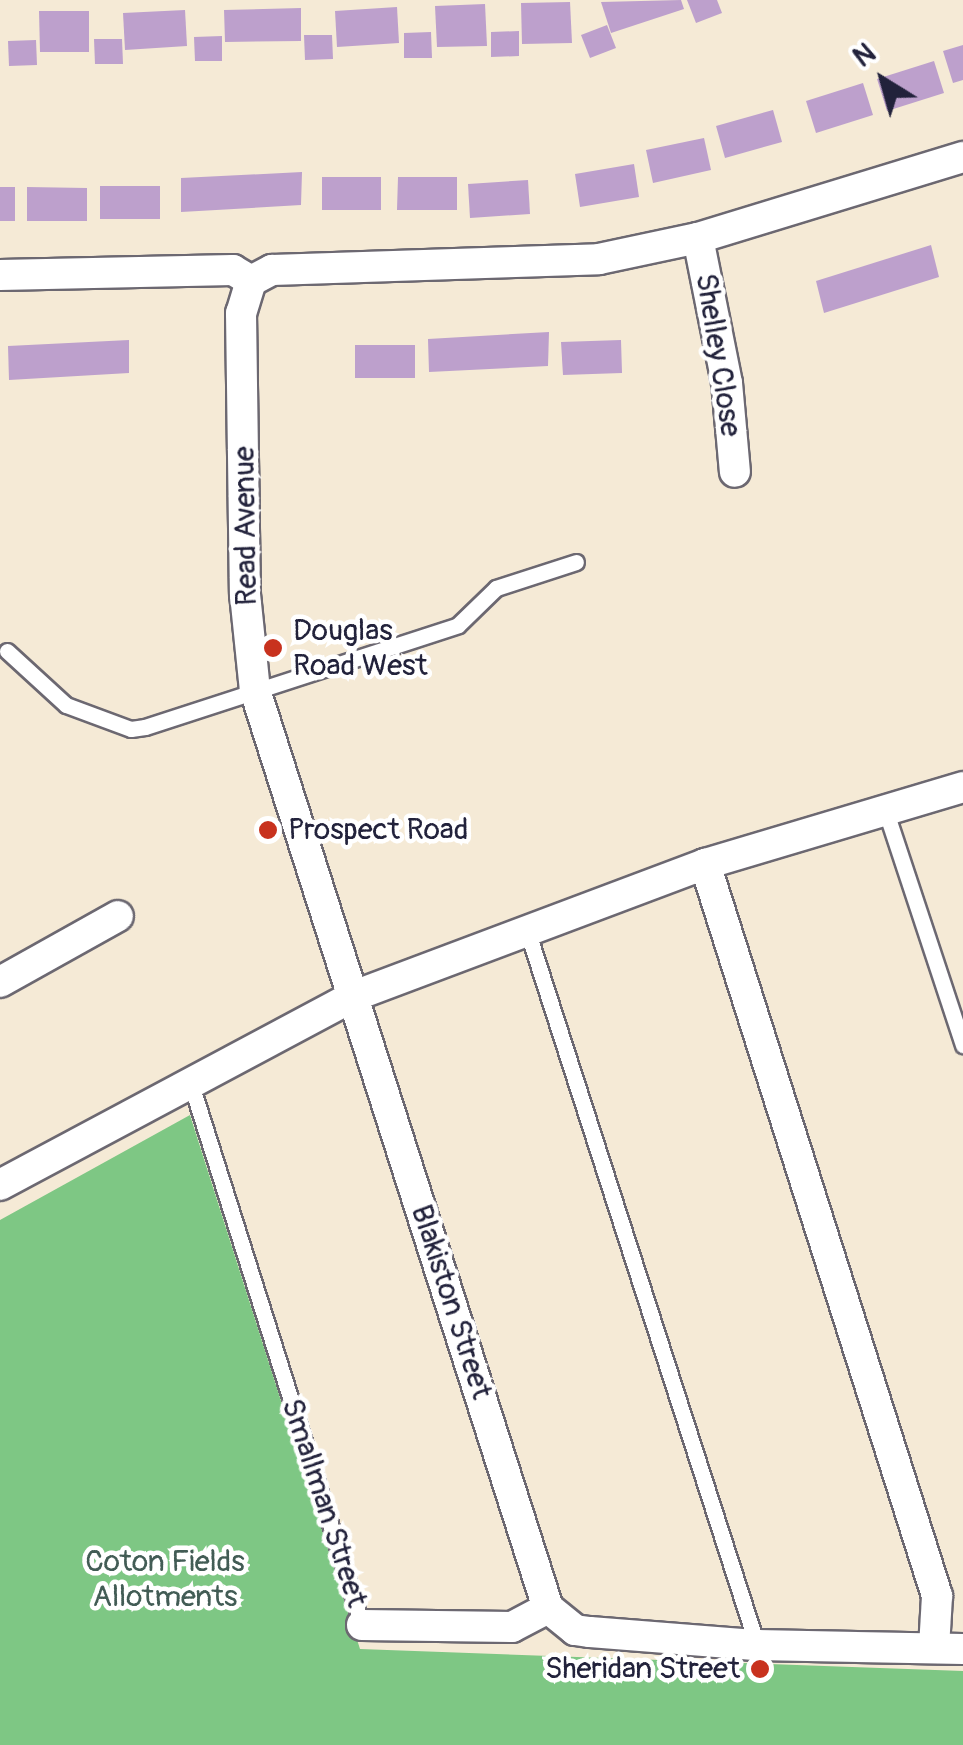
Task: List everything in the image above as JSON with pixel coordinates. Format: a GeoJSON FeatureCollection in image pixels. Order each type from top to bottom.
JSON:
{"type":"FeatureCollection","features":[{"type":"Feature","properties":{"kind":"street"},"geometry":{"type":"LineString","coordinates":[[0,275],[233,270],[251,282],[272,270],[599,260],[698,238],[963,157]]}},
{"type":"Feature","properties":{"kind":"street","name":"Shelley Close"},"geometry":{"type":"LineString","coordinates":[[698,238],[727,383],[735,472]]}},
{"type":"Feature","properties":{"kind":"street","name":"Read Avenue"},"geometry":{"type":"LineString","coordinates":[[251,282],[241,313],[246,594],[255,690],[354,996]]}},
{"type":"Feature","properties":{"kind":"street"},"geometry":{"type":"LineString","coordinates":[[0,1185],[190,1080],[354,996],[705,864],[963,787]]}},
{"type":"Feature","properties":{"kind":"street"},"geometry":{"type":"LineString","coordinates":[[548,1608],[575,1630],[757,1644],[948,1648],[937,1596],[705,864]]}},
{"type":"Feature","properties":{"kind":"street"},"geometry":{"type":"LineString","coordinates":[[0,982],[118,916]]}},
{"type":"Feature","properties":{"kind":"street","name":"Blakiston Street"},"geometry":{"type":"LineString","coordinates":[[354,996],[548,1608]]}},
{"type":"Feature","properties":{"kind":"street","name":"Smallman Street"},"geometry":{"type":"LineString","coordinates":[[362,1625],[512,1628],[548,1608]]}},
{"type":"Feature","properties":{"kind":"lane"},"geometry":{"type":"LineString","coordinates":[[8,651],[66,705],[131,729],[458,625],[496,588],[576,562]]}},
{"type":"Feature","properties":{"kind":"lane"},"geometry":{"type":"LineString","coordinates":[[885,809],[963,1044]]}},
{"type":"Feature","properties":{"kind":"lane"},"geometry":{"type":"LineString","coordinates":[[528,930],[757,1644]]}},
{"type":"Feature","properties":{"kind":"lane","name":"Smallman Street"},"geometry":{"type":"LineString","coordinates":[[190,1080],[362,1625]]}},
{"type":"Feature","properties":{"kind":"green space","name":"Coton Fields Allotments"},"geometry":{"type":"Polygon","coordinates":[[[190,1115],[360,1649],[963,1671],[963,1745],[0,1745],[0,1220],[190,1115]]]}},
{"type":"Feature","properties":{"kind":"building"},"geometry":{"type":"Polygon","coordinates":[[[681,0],[684,9],[611,33],[601,2],[681,0]]]}},
{"type":"Feature","properties":{"kind":"building"},"geometry":{"type":"Polygon","coordinates":[[[687,0],[717,0],[722,13],[696,23],[687,0]]]}},
{"type":"Feature","properties":{"kind":"building"},"geometry":{"type":"Polygon","coordinates":[[[570,2],[572,43],[522,44],[521,3],[570,2]]]}},
{"type":"Feature","properties":{"kind":"building"},"geometry":{"type":"Polygon","coordinates":[[[485,4],[487,46],[437,47],[435,6],[485,4]]]}},
{"type":"Feature","properties":{"kind":"building"},"geometry":{"type":"Polygon","coordinates":[[[397,7],[399,43],[337,47],[335,11],[397,7]]]}},
{"type":"Feature","properties":{"kind":"building"},"geometry":{"type":"Polygon","coordinates":[[[301,8],[301,41],[225,42],[224,10],[301,8]]]}},
{"type":"Feature","properties":{"kind":"building"},"geometry":{"type":"Polygon","coordinates":[[[185,10],[187,46],[125,50],[123,13],[185,10]]]}},
{"type":"Feature","properties":{"kind":"building"},"geometry":{"type":"Polygon","coordinates":[[[39,11],[89,11],[89,52],[40,52],[39,11]]]}},
{"type":"Feature","properties":{"kind":"building"},"geometry":{"type":"Polygon","coordinates":[[[607,25],[616,48],[590,58],[581,35],[607,25]]]}},
{"type":"Feature","properties":{"kind":"building"},"geometry":{"type":"Polygon","coordinates":[[[519,31],[519,56],[491,57],[491,32],[519,31]]]}},
{"type":"Feature","properties":{"kind":"building"},"geometry":{"type":"Polygon","coordinates":[[[431,32],[432,58],[404,58],[404,33],[431,32]]]}},
{"type":"Feature","properties":{"kind":"building"},"geometry":{"type":"Polygon","coordinates":[[[304,35],[332,35],[333,59],[305,60],[304,35]]]}},
{"type":"Feature","properties":{"kind":"building"},"geometry":{"type":"Polygon","coordinates":[[[222,36],[222,61],[195,61],[194,37],[222,36]]]}},
{"type":"Feature","properties":{"kind":"building"},"geometry":{"type":"Polygon","coordinates":[[[94,39],[122,39],[123,64],[95,64],[94,39]]]}},
{"type":"Feature","properties":{"kind":"building"},"geometry":{"type":"Polygon","coordinates":[[[36,40],[37,65],[9,66],[8,41],[36,40]]]}},
{"type":"Feature","properties":{"kind":"building"},"geometry":{"type":"Polygon","coordinates":[[[963,45],[963,80],[953,83],[943,51],[963,45]]]}},
{"type":"Feature","properties":{"kind":"building"},"geometry":{"type":"Polygon","coordinates":[[[934,61],[944,93],[887,111],[877,79],[934,61]]]}},
{"type":"Feature","properties":{"kind":"building"},"geometry":{"type":"Polygon","coordinates":[[[863,83],[873,115],[816,133],[806,101],[863,83]]]}},
{"type":"Feature","properties":{"kind":"building"},"geometry":{"type":"Polygon","coordinates":[[[773,110],[782,142],[725,158],[716,126],[773,110]]]}},
{"type":"Feature","properties":{"kind":"building"},"geometry":{"type":"Polygon","coordinates":[[[704,138],[711,170],[653,183],[646,150],[704,138]]]}},
{"type":"Feature","properties":{"kind":"building"},"geometry":{"type":"Polygon","coordinates":[[[634,164],[639,197],[580,207],[575,174],[634,164]]]}},
{"type":"Feature","properties":{"kind":"building"},"geometry":{"type":"Polygon","coordinates":[[[302,172],[301,205],[181,212],[181,178],[302,172]]]}},
{"type":"Feature","properties":{"kind":"building"},"geometry":{"type":"Polygon","coordinates":[[[322,177],[381,177],[381,210],[322,210],[322,177]]]}},
{"type":"Feature","properties":{"kind":"building"},"geometry":{"type":"Polygon","coordinates":[[[398,177],[457,177],[457,210],[397,210],[398,177]]]}},
{"type":"Feature","properties":{"kind":"building"},"geometry":{"type":"Polygon","coordinates":[[[528,180],[530,214],[470,218],[468,184],[528,180]]]}},
{"type":"Feature","properties":{"kind":"building"},"geometry":{"type":"Polygon","coordinates":[[[100,186],[160,186],[160,219],[100,219],[100,186]]]}},
{"type":"Feature","properties":{"kind":"building"},"geometry":{"type":"Polygon","coordinates":[[[0,187],[15,187],[15,221],[0,221],[0,187]]]}},
{"type":"Feature","properties":{"kind":"building"},"geometry":{"type":"Polygon","coordinates":[[[27,187],[87,188],[87,221],[27,221],[27,187]]]}},
{"type":"Feature","properties":{"kind":"building"},"geometry":{"type":"Polygon","coordinates":[[[931,245],[939,277],[824,313],[816,281],[931,245]]]}},
{"type":"Feature","properties":{"kind":"building"},"geometry":{"type":"Polygon","coordinates":[[[549,332],[548,366],[429,372],[428,339],[549,332]]]}},
{"type":"Feature","properties":{"kind":"building"},"geometry":{"type":"Polygon","coordinates":[[[129,340],[129,373],[9,380],[8,346],[129,340]]]}},
{"type":"Feature","properties":{"kind":"building"},"geometry":{"type":"Polygon","coordinates":[[[621,340],[622,373],[563,375],[561,342],[621,340]]]}},
{"type":"Feature","properties":{"kind":"building"},"geometry":{"type":"Polygon","coordinates":[[[355,345],[415,345],[415,378],[355,378],[355,345]]]}},
{"type":"Feature","properties":{"kind":"place","name":"Douglas Road West"},"geometry":{"type":"Point","coordinates":[273,648]}},
{"type":"Feature","properties":{"kind":"place","name":"Prospect Road"},"geometry":{"type":"Point","coordinates":[268,830]}},
{"type":"Feature","properties":{"kind":"place","name":"Sheridan Street"},"geometry":{"type":"Point","coordinates":[760,1669]}}]}
